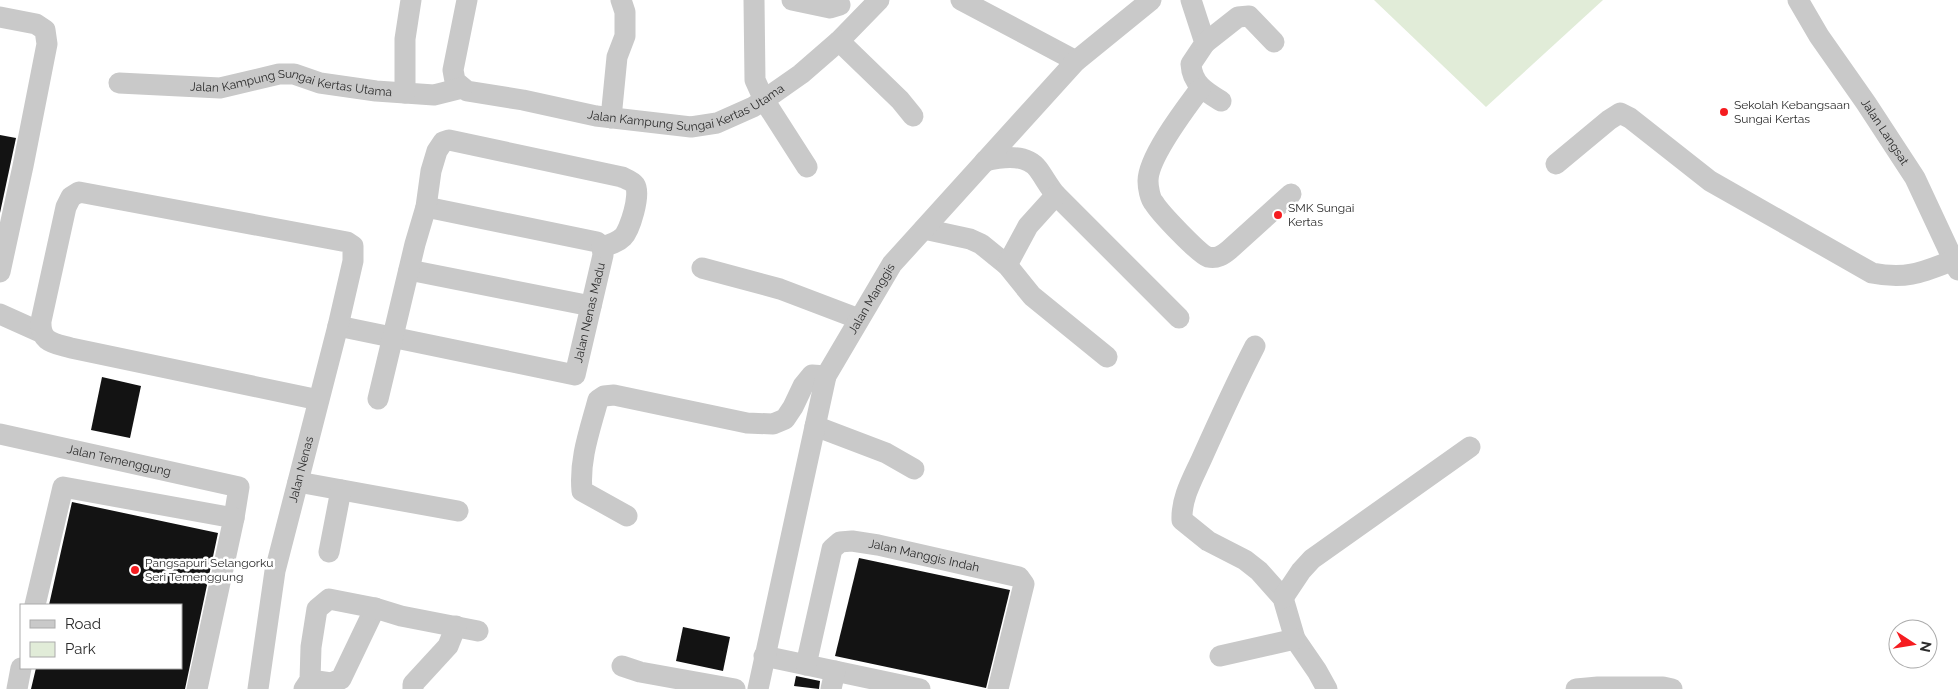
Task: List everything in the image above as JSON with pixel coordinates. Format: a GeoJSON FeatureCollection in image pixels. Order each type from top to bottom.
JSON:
{"type":"FeatureCollection","features":[{"type":"Feature","properties":{"kind":"street"},"geometry":{"type":"LineString","coordinates":[[405,93],[405,39],[411,0]]}},
{"type":"Feature","properties":{"kind":"street"},"geometry":{"type":"LineString","coordinates":[[462,88],[455,80],[453,70],[466,0]]}},
{"type":"Feature","properties":{"kind":"street"},"geometry":{"type":"LineString","coordinates":[[611,118],[617,57],[625,36],[626,12],[621,0]]}},
{"type":"Feature","properties":{"kind":"street"},"geometry":{"type":"LineString","coordinates":[[754,0],[755,80],[764,100],[807,167]]}},
{"type":"Feature","properties":{"kind":"street"},"geometry":{"type":"LineString","coordinates":[[792,0],[830,8],[841,2],[861,19]]}},
{"type":"Feature","properties":{"kind":"street","name":"Jalan Kampung Sungai Kertas Utama"},"geometry":{"type":"LineString","coordinates":[[119,83],[220,88],[279,74],[294,74],[320,82],[405,93],[434,95],[462,88],[467,91],[611,118],[691,127],[726,120],[754,107],[801,74],[839,41],[879,0]]}},
{"type":"Feature","properties":{"kind":"street"},"geometry":{"type":"LineString","coordinates":[[962,0],[1076,61]]}},
{"type":"Feature","properties":{"kind":"street","name":"Jalan Manggis"},"geometry":{"type":"LineString","coordinates":[[758,689],[826,376],[892,264],[1076,61],[1151,0]]}},
{"type":"Feature","properties":{"kind":"street"},"geometry":{"type":"LineString","coordinates":[[1191,0],[1205,44]]}},
{"type":"Feature","properties":{"kind":"street","name":"Jalan Langsat"},"geometry":{"type":"LineString","coordinates":[[1798,0],[1819,36],[1915,178],[1956,265]]}},
{"type":"Feature","properties":{"kind":"street"},"geometry":{"type":"LineString","coordinates":[[1221,101],[1200,88],[1192,75],[1190,64],[1205,44],[1238,17],[1244,15],[1249,16],[1274,42]]}},
{"type":"Feature","properties":{"kind":"street"},"geometry":{"type":"LineString","coordinates":[[0,17],[36,24],[45,30],[47,44],[0,272]]}},
{"type":"Feature","properties":{"kind":"street"},"geometry":{"type":"LineString","coordinates":[[839,41],[900,100],[913,116]]}},
{"type":"Feature","properties":{"kind":"street"},"geometry":{"type":"LineString","coordinates":[[1200,88],[1170,129],[1150,169],[1148,181],[1152,202],[1172,226],[1207,257],[1219,257],[1291,194]]}},
{"type":"Feature","properties":{"kind":"street"},"geometry":{"type":"LineString","coordinates":[[1556,164],[1620,113],[1630,118],[1710,182],[1872,273],[1890,277],[1909,276],[1956,265]]}},
{"type":"Feature","properties":{"kind":"street"},"geometry":{"type":"LineString","coordinates":[[378,399],[426,207],[431,171],[437,152],[443,142],[449,140],[622,177],[636,186],[638,194],[630,226],[624,236],[602,248]]}},
{"type":"Feature","properties":{"kind":"street"},"geometry":{"type":"LineString","coordinates":[[985,161],[1004,156],[1021,159],[1037,167],[1056,195],[1179,318]]}},
{"type":"Feature","properties":{"kind":"street","name":"Jalan Nenas"},"geometry":{"type":"LineString","coordinates":[[40,332],[66,207],[71,198],[79,192],[346,242],[353,246],[354,252],[338,326],[274,571],[258,689]]}},
{"type":"Feature","properties":{"kind":"street"},"geometry":{"type":"LineString","coordinates":[[1007,265],[1028,226],[1056,195]]}},
{"type":"Feature","properties":{"kind":"street","name":"Jalan Nenas Madu"},"geometry":{"type":"LineString","coordinates":[[338,326],[576,375],[603,255],[602,248],[597,242],[426,207]]}},
{"type":"Feature","properties":{"kind":"street"},"geometry":{"type":"LineString","coordinates":[[924,228],[970,239],[981,244],[1007,265],[1032,296],[1107,357]]}},
{"type":"Feature","properties":{"kind":"street"},"geometry":{"type":"LineString","coordinates":[[702,268],[780,289],[859,319]]}},
{"type":"Feature","properties":{"kind":"street"},"geometry":{"type":"LineString","coordinates":[[776,268],[780,289]]}},
{"type":"Feature","properties":{"kind":"street"},"geometry":{"type":"LineString","coordinates":[[409,270],[591,306]]}},
{"type":"Feature","properties":{"kind":"street"},"geometry":{"type":"LineString","coordinates":[[1,318],[40,332],[44,338],[72,348],[319,400]]}},
{"type":"Feature","properties":{"kind":"street"},"geometry":{"type":"LineString","coordinates":[[1255,346],[1226,402],[1189,487],[1182,508],[1182,520],[1208,541],[1245,560],[1259,571],[1283,598],[1295,639],[1318,671],[1327,689]]}},
{"type":"Feature","properties":{"kind":"street"},"geometry":{"type":"LineString","coordinates":[[627,516],[582,492],[581,475],[584,452],[598,400],[604,396],[614,395],[747,424],[773,424],[785,419],[803,386],[812,376],[826,376]]}},
{"type":"Feature","properties":{"kind":"street"},"geometry":{"type":"LineString","coordinates":[[815,426],[886,453],[914,469]]}},
{"type":"Feature","properties":{"kind":"street","name":"Jalan Temenggung"},"geometry":{"type":"LineString","coordinates":[[0,434],[239,487],[234,518]]}},
{"type":"Feature","properties":{"kind":"street"},"geometry":{"type":"LineString","coordinates":[[1283,598],[1301,571],[1312,559],[1470,447]]}},
{"type":"Feature","properties":{"kind":"street"},"geometry":{"type":"LineString","coordinates":[[298,482],[458,510]]}},
{"type":"Feature","properties":{"kind":"street"},"geometry":{"type":"LineString","coordinates":[[35,604],[63,487],[234,518],[197,689]]}},
{"type":"Feature","properties":{"kind":"street"},"geometry":{"type":"LineString","coordinates":[[328,552],[340,490]]}},
{"type":"Feature","properties":{"kind":"street","name":"Jalan Manggis Indah"},"geometry":{"type":"LineString","coordinates":[[806,665],[832,549],[840,542],[852,541],[1019,577],[1022,580],[1024,584],[998,689]]}},
{"type":"Feature","properties":{"kind":"street"},"geometry":{"type":"LineString","coordinates":[[375,608],[341,679],[331,683],[307,684],[317,609],[329,600],[375,608],[401,616],[478,631]]}},
{"type":"Feature","properties":{"kind":"street"},"geometry":{"type":"LineString","coordinates":[[414,689],[413,684],[419,676],[448,646],[456,626]]}},
{"type":"Feature","properties":{"kind":"street"},"geometry":{"type":"LineString","coordinates":[[1220,656],[1295,639]]}},
{"type":"Feature","properties":{"kind":"street"},"geometry":{"type":"LineString","coordinates":[[764,656],[806,665],[833,680],[920,689]]}},
{"type":"Feature","properties":{"kind":"street"},"geometry":{"type":"LineString","coordinates":[[622,666],[640,672],[735,689]]}},
{"type":"Feature","properties":{"kind":"street"},"geometry":{"type":"LineString","coordinates":[[17,689],[22,669]]}},
{"type":"Feature","properties":{"kind":"street"},"geometry":{"type":"LineString","coordinates":[[1576,689],[1654,687],[1672,689]]}},
{"type":"Feature","properties":{"kind":"green space"},"geometry":{"type":"Polygon","coordinates":[[[1374,0],[1603,0],[1486,107],[1374,0]]]}},
{"type":"Feature","properties":{"kind":"building"},"geometry":{"type":"Polygon","coordinates":[[[0,135],[16,138],[0,213],[0,135]]]}},
{"type":"Feature","properties":{"kind":"building"},"geometry":{"type":"Polygon","coordinates":[[[102,377],[141,386],[130,438],[91,430],[102,377]]]}},
{"type":"Feature","properties":{"kind":"building","name":"Pangsapuri Selangorku Seri Temenggung"},"geometry":{"type":"Polygon","coordinates":[[[72,502],[218,533],[185,689],[31,689],[36,669],[182,669],[182,604],[49,604],[72,502]]]}},
{"type":"Feature","properties":{"kind":"building"},"geometry":{"type":"Polygon","coordinates":[[[859,558],[1010,590],[986,688],[835,656],[859,558]]]}},
{"type":"Feature","properties":{"kind":"building"},"geometry":{"type":"Polygon","coordinates":[[[683,627],[730,637],[723,671],[676,661],[683,627]]]}},
{"type":"Feature","properties":{"kind":"building"},"geometry":{"type":"Polygon","coordinates":[[[796,676],[820,681],[819,689],[794,686],[796,676]]]}},
{"type":"Feature","properties":{"kind":"place","name":"Sekolah Kebangsaan Sungai Kertas"},"geometry":{"type":"Point","coordinates":[1724,112]}},
{"type":"Feature","properties":{"kind":"place","name":"SMK Sungai Kertas"},"geometry":{"type":"Point","coordinates":[1278,215]}},
{"type":"Feature","properties":{"kind":"place","name":"Pangsapuri Selangorku Seri Temenggung"},"geometry":{"type":"Point","coordinates":[135,570]}}]}
